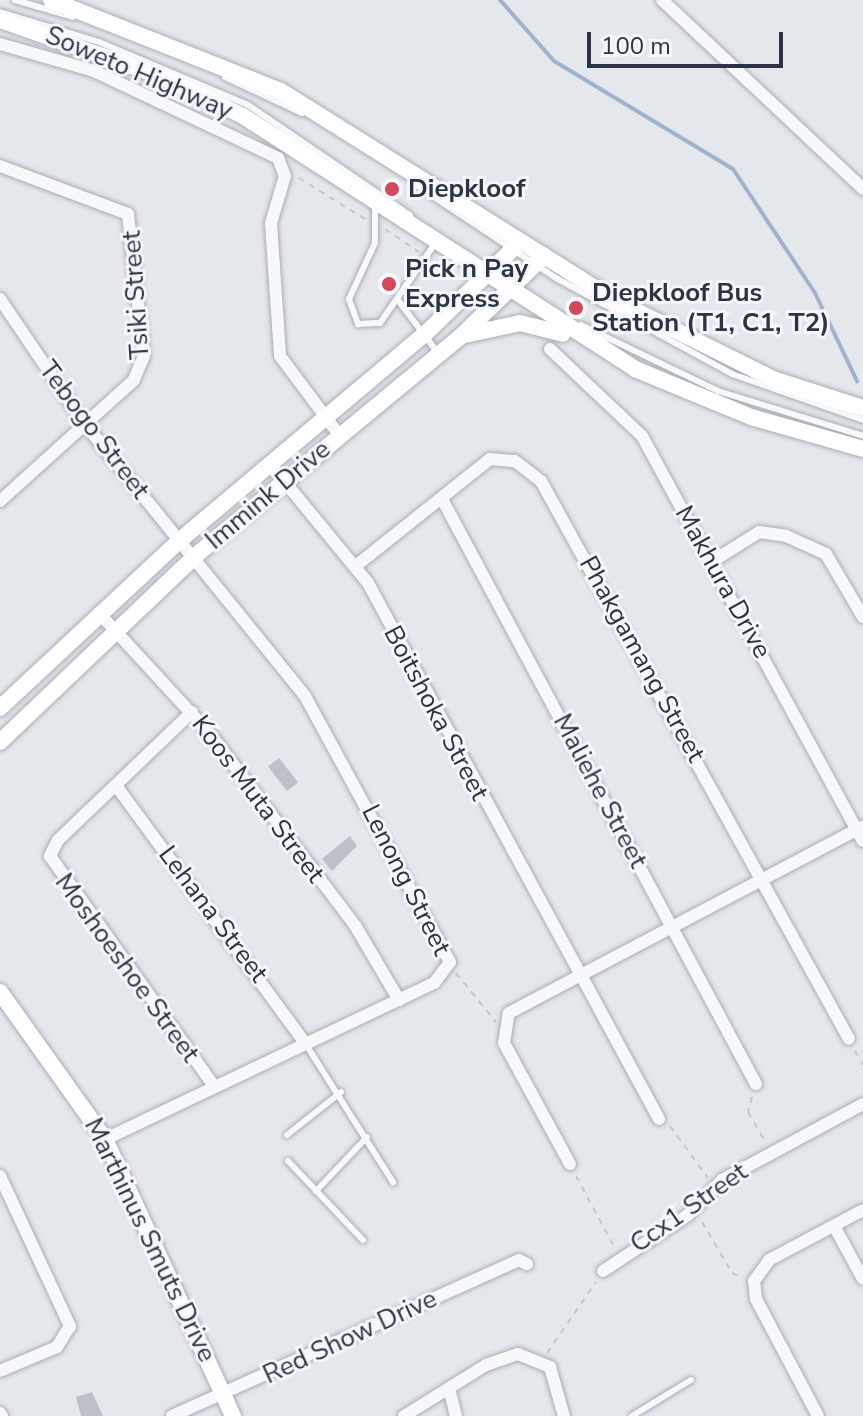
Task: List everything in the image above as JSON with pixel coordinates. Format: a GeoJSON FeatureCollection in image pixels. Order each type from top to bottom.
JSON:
{"type":"FeatureCollection","features":[{"type":"Feature","properties":{"kind":"main road","name":"Soweto Highway"},"geometry":{"type":"LineString","coordinates":[[51,0],[281,91],[540,260],[728,359],[863,408]]}},
{"type":"Feature","properties":{"kind":"main road","name":"Soweto Highway"},"geometry":{"type":"LineString","coordinates":[[0,20],[204,96],[488,273],[601,351],[722,406],[863,449]]}},
{"type":"Feature","properties":{"kind":"main road","name":"Immink Drive"},"geometry":{"type":"LineString","coordinates":[[0,708],[179,541],[424,335],[516,246]]}},
{"type":"Feature","properties":{"kind":"main road","name":"Immink Drive"},"geometry":{"type":"LineString","coordinates":[[0,742],[115,629],[194,557],[460,337],[540,260]]}},
{"type":"Feature","properties":{"kind":"main road"},"geometry":{"type":"LineString","coordinates":[[460,337],[520,323],[601,351]]}},
{"type":"Feature","properties":{"kind":"main road","name":"Marthinus Smuts Drive"},"geometry":{"type":"LineString","coordinates":[[0,992],[105,1139],[233,1416]]}},
{"type":"Feature","properties":{"kind":"street"},"geometry":{"type":"LineString","coordinates":[[662,0],[863,189]]}},
{"type":"Feature","properties":{"kind":"street"},"geometry":{"type":"LineString","coordinates":[[0,44],[113,78],[265,150],[284,169],[271,223],[277,340],[285,368],[339,435]]}},
{"type":"Feature","properties":{"kind":"street","name":"Tsiki Street"},"geometry":{"type":"LineString","coordinates":[[0,166],[113,204],[133,222],[143,366],[0,501]]}},
{"type":"Feature","properties":{"kind":"street","name":"Tebogo Street"},"geometry":{"type":"LineString","coordinates":[[0,299],[84,423],[194,557]]}},
{"type":"Feature","properties":{"kind":"street","name":"Makhura Drive"},"geometry":{"type":"LineString","coordinates":[[550,349],[632,422],[713,561],[861,832]]}},
{"type":"Feature","properties":{"kind":"street","name":"Phakgamang Street"},"geometry":{"type":"LineString","coordinates":[[357,565],[498,457],[541,481],[849,1039]]}},
{"type":"Feature","properties":{"kind":"street","name":"Boitshoka Street"},"geometry":{"type":"LineString","coordinates":[[270,464],[357,565],[659,1119]]}},
{"type":"Feature","properties":{"kind":"street","name":"Maliehe Street"},"geometry":{"type":"LineString","coordinates":[[442,499],[756,1084]]}},
{"type":"Feature","properties":{"kind":"street"},"geometry":{"type":"LineString","coordinates":[[713,561],[759,532],[786,536],[832,561],[863,617]]}},
{"type":"Feature","properties":{"kind":"street","name":"Lenong Street"},"geometry":{"type":"LineString","coordinates":[[105,1139],[399,1000],[448,968],[446,950],[319,717],[194,557]]}},
{"type":"Feature","properties":{"kind":"street","name":"Koos Muta Street"},"geometry":{"type":"LineString","coordinates":[[99,613],[192,712],[356,927],[399,1000]]}},
{"type":"Feature","properties":{"kind":"street","name":"Moshoeshoe Street"},"geometry":{"type":"LineString","coordinates":[[192,712],[117,787],[58,840],[52,865],[215,1087]]}},
{"type":"Feature","properties":{"kind":"street","name":"Lehana Street"},"geometry":{"type":"LineString","coordinates":[[117,787],[305,1043]]}},
{"type":"Feature","properties":{"kind":"street"},"geometry":{"type":"LineString","coordinates":[[570,1164],[504,1043],[503,1025],[516,1009],[763,879],[861,832]]}},
{"type":"Feature","properties":{"kind":"street","name":"Ccx1 Street"},"geometry":{"type":"LineString","coordinates":[[603,1271],[619,1256],[695,1210],[713,1187],[863,1104]]}},
{"type":"Feature","properties":{"kind":"street"},"geometry":{"type":"LineString","coordinates":[[0,1176],[70,1326],[57,1347],[0,1371]]}},
{"type":"Feature","properties":{"kind":"street"},"geometry":{"type":"LineString","coordinates":[[818,1416],[756,1299],[754,1281],[769,1260],[863,1210]]}},
{"type":"Feature","properties":{"kind":"street"},"geometry":{"type":"LineString","coordinates":[[834,1226],[863,1279]]}},
{"type":"Feature","properties":{"kind":"street","name":"Red Show Drive"},"geometry":{"type":"LineString","coordinates":[[172,1416],[519,1260],[527,1264]]}},
{"type":"Feature","properties":{"kind":"street"},"geometry":{"type":"LineString","coordinates":[[404,1416],[509,1356],[542,1360],[555,1377],[564,1416]]}},
{"type":"Feature","properties":{"kind":"street"},"geometry":{"type":"LineString","coordinates":[[449,1388],[456,1416]]}},
{"type":"Feature","properties":{"kind":"lane","name":"Soweto Highway"},"geometry":{"type":"LineString","coordinates":[[15,0],[126,36],[303,113],[516,246]]}},
{"type":"Feature","properties":{"kind":"lane","name":"Soweto Highway"},"geometry":{"type":"LineString","coordinates":[[0,12],[99,42],[248,105],[488,273]]}},
{"type":"Feature","properties":{"kind":"lane"},"geometry":{"type":"LineString","coordinates":[[375,201],[370,259],[349,299],[352,320],[373,328],[436,242]]}},
{"type":"Feature","properties":{"kind":"lane","name":"Soweto Highway"},"geometry":{"type":"LineString","coordinates":[[540,260],[732,374],[863,420]]}},
{"type":"Feature","properties":{"kind":"lane","name":"Soweto Highway"},"geometry":{"type":"LineString","coordinates":[[512,289],[673,372],[863,436]]}},
{"type":"Feature","properties":{"kind":"lane"},"geometry":{"type":"LineString","coordinates":[[397,299],[438,355]]}},
{"type":"Feature","properties":{"kind":"lane"},"geometry":{"type":"LineString","coordinates":[[305,1043],[341,1092],[393,1182]]}},
{"type":"Feature","properties":{"kind":"lane"},"geometry":{"type":"LineString","coordinates":[[287,1135],[341,1092]]}},
{"type":"Feature","properties":{"kind":"lane"},"geometry":{"type":"LineString","coordinates":[[316,1191],[367,1137]]}},
{"type":"Feature","properties":{"kind":"lane"},"geometry":{"type":"LineString","coordinates":[[288,1161],[363,1240]]}},
{"type":"Feature","properties":{"kind":"lane"},"geometry":{"type":"LineString","coordinates":[[632,1416],[691,1380]]}},
{"type":"Feature","properties":{"kind":"path"},"geometry":{"type":"LineString","coordinates":[[284,169],[456,277]]}},
{"type":"Feature","properties":{"kind":"path"},"geometry":{"type":"LineString","coordinates":[[448,968],[465,978],[488,1019],[503,1025]]}},
{"type":"Feature","properties":{"kind":"path"},"geometry":{"type":"LineString","coordinates":[[849,1039],[863,1065]]}},
{"type":"Feature","properties":{"kind":"path"},"geometry":{"type":"LineString","coordinates":[[756,1084],[748,1112],[772,1154]]}},
{"type":"Feature","properties":{"kind":"path"},"geometry":{"type":"LineString","coordinates":[[659,1119],[681,1133],[713,1187]]}},
{"type":"Feature","properties":{"kind":"path"},"geometry":{"type":"LineString","coordinates":[[570,1164],[619,1256]]}},
{"type":"Feature","properties":{"kind":"path"},"geometry":{"type":"LineString","coordinates":[[695,1210],[732,1273],[754,1281]]}},
{"type":"Feature","properties":{"kind":"path"},"geometry":{"type":"LineString","coordinates":[[542,1360],[603,1271]]}},
{"type":"Feature","properties":{"kind":"building"},"geometry":{"type":"Polygon","coordinates":[[[279,758],[298,782],[287,791],[268,767],[279,758]]]}},
{"type":"Feature","properties":{"kind":"building"},"geometry":{"type":"Polygon","coordinates":[[[350,836],[357,846],[332,871],[322,859],[350,836]]]}},
{"type":"Feature","properties":{"kind":"building"},"geometry":{"type":"Polygon","coordinates":[[[92,1392],[103,1416],[81,1416],[76,1397],[92,1392]]]}},
{"type":"Feature","properties":{"kind":"waterway"},"geometry":{"type":"LineString","coordinates":[[500,0],[554,61],[733,169],[815,293],[857,381]]}},
{"type":"Feature","properties":{"kind":"place","name":"Diepkloof"},"geometry":{"type":"Point","coordinates":[392,189]}},
{"type":"Feature","properties":{"kind":"place","name":"Pick n Pay Express"},"geometry":{"type":"Point","coordinates":[389,284]}},
{"type":"Feature","properties":{"kind":"place","name":"Diepkloof Bus Station (T1, C1, T2)"},"geometry":{"type":"Point","coordinates":[576,308]}}]}
